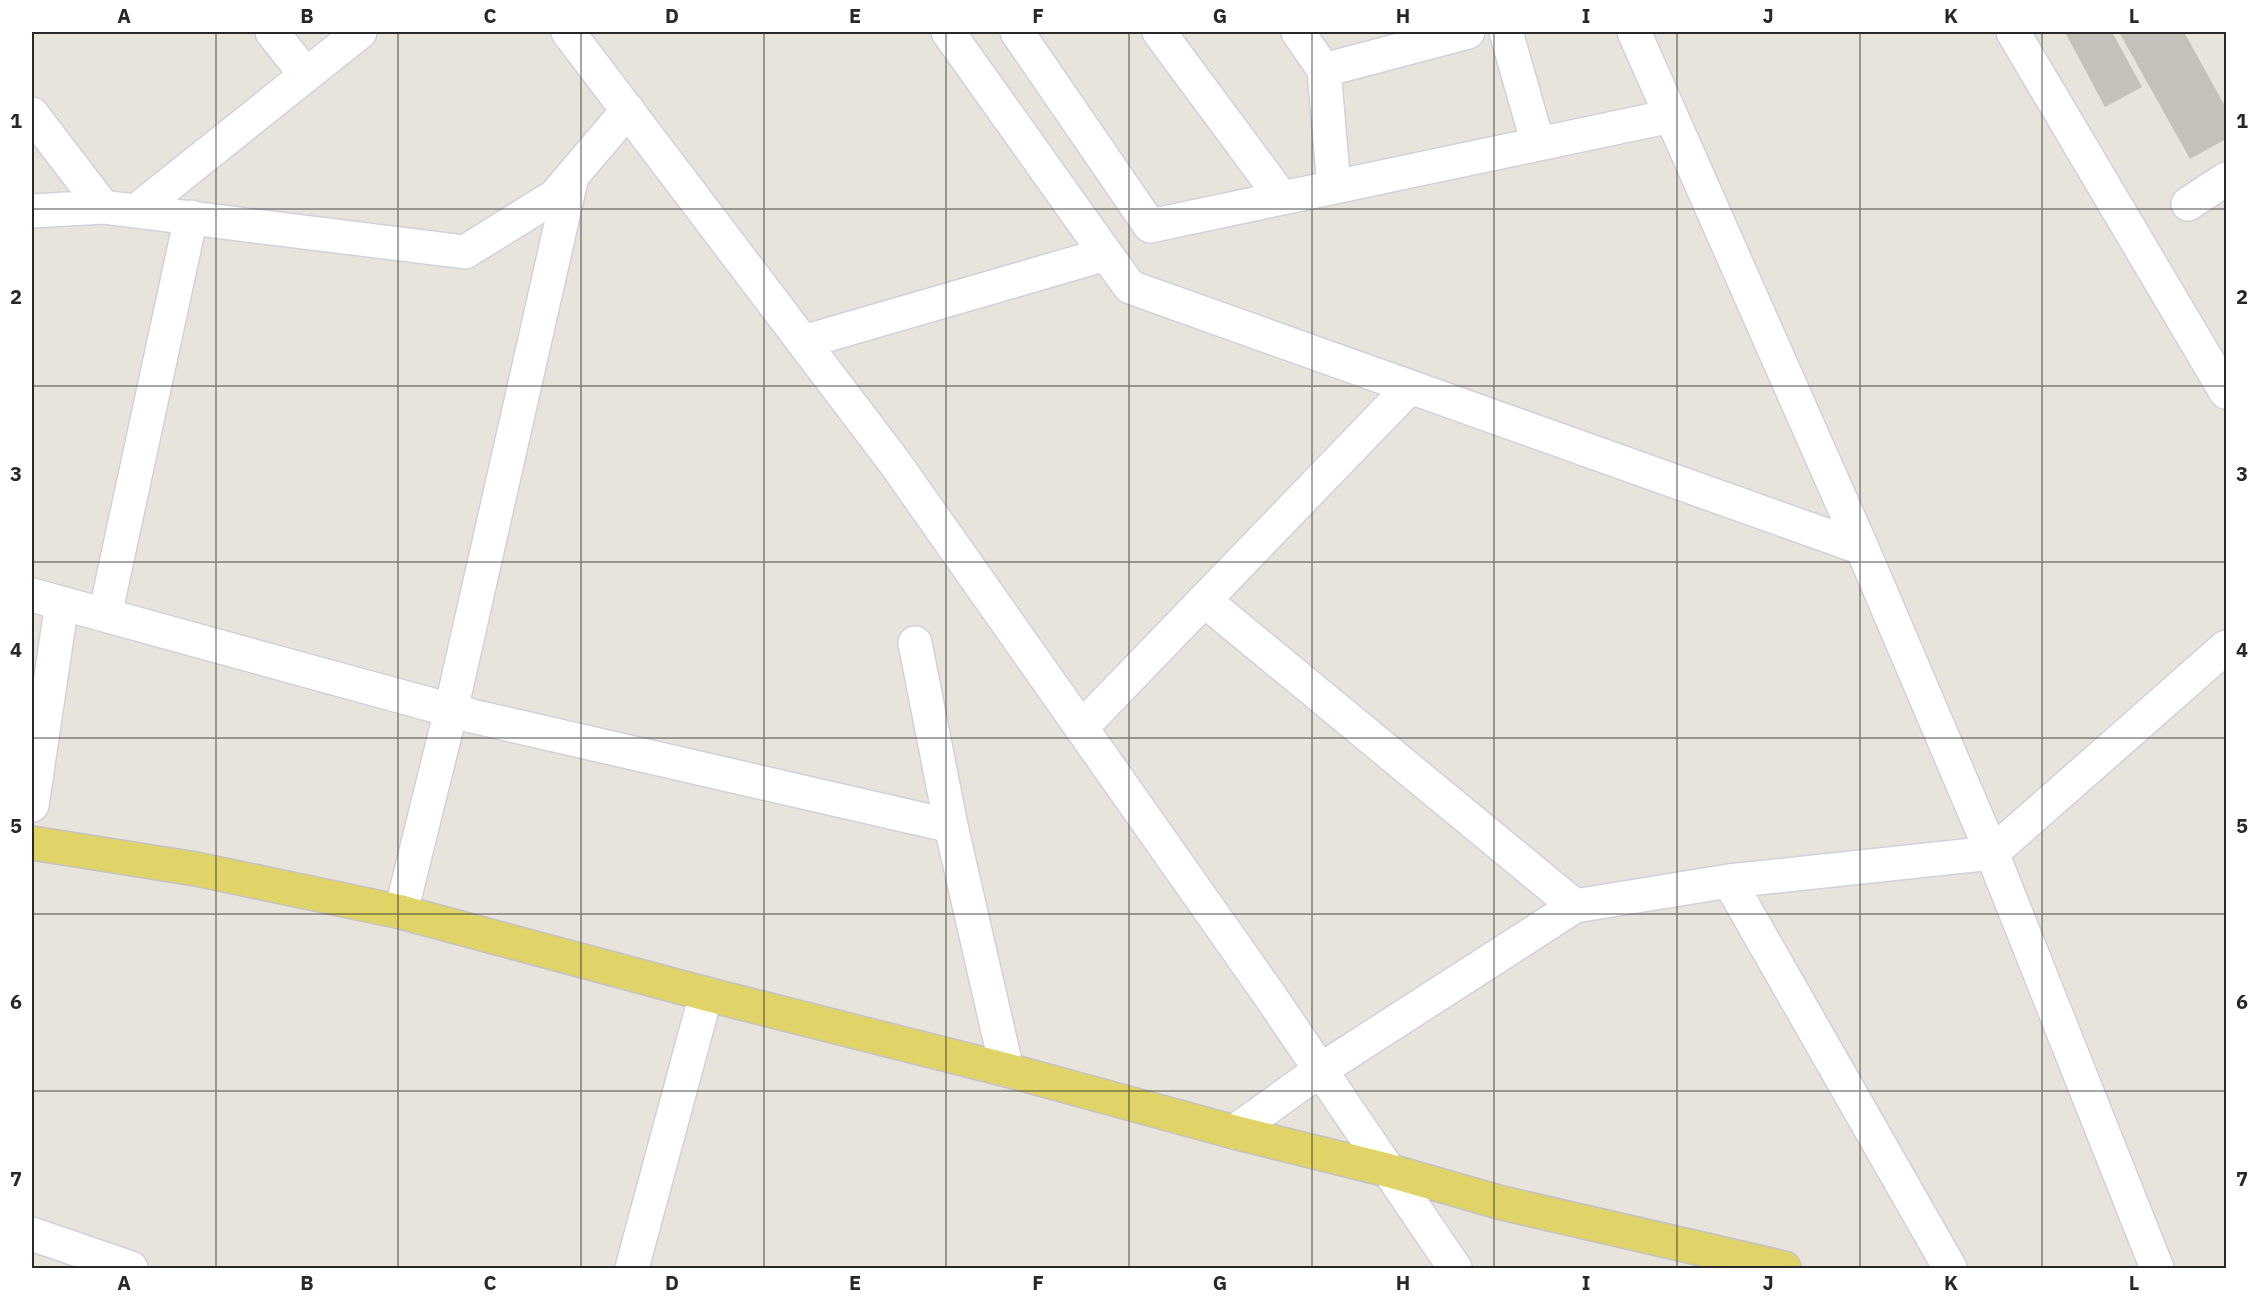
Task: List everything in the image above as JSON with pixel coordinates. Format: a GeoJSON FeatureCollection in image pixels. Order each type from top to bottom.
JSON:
{"type":"FeatureCollection","features":[{"type":"Feature","properties":{"kind":"main road"},"geometry":{"type":"LineString","coordinates":[[32,843],[196,869],[401,912],[706,994],[1387,1170],[1502,1203],[1784,1269]]}},
{"type":"Feature","properties":{"kind":"street"},"geometry":{"type":"LineString","coordinates":[[272,32],[306,75]]}},
{"type":"Feature","properties":{"kind":"street"},"geometry":{"type":"LineString","coordinates":[[136,211],[360,32]]}},
{"type":"Feature","properties":{"kind":"street"},"geometry":{"type":"LineString","coordinates":[[568,32],[895,463],[1268,993],[1387,1170],[1446,1264]]}},
{"type":"Feature","properties":{"kind":"street"},"geometry":{"type":"LineString","coordinates":[[948,32],[1130,287],[1862,548]]}},
{"type":"Feature","properties":{"kind":"street"},"geometry":{"type":"LineString","coordinates":[[1017,32],[1150,226],[1671,116]]}},
{"type":"Feature","properties":{"kind":"street"},"geometry":{"type":"LineString","coordinates":[[1159,32],[1282,198]]}},
{"type":"Feature","properties":{"kind":"street"},"geometry":{"type":"LineString","coordinates":[[1298,32],[1324,70],[1334,186]]}},
{"type":"Feature","properties":{"kind":"street"},"geometry":{"type":"LineString","coordinates":[[1324,70],[1468,32]]}},
{"type":"Feature","properties":{"kind":"street"},"geometry":{"type":"LineString","coordinates":[[1506,32],[1538,144]]}},
{"type":"Feature","properties":{"kind":"street"},"geometry":{"type":"LineString","coordinates":[[1634,32],[1862,548],[1992,853],[2157,1269]]}},
{"type":"Feature","properties":{"kind":"street"},"geometry":{"type":"LineString","coordinates":[[2013,32],[2226,392]]}},
{"type":"Feature","properties":{"kind":"street"},"geometry":{"type":"LineString","coordinates":[[32,211],[103,207],[465,252],[555,196],[628,110]]}},
{"type":"Feature","properties":{"kind":"street"},"geometry":{"type":"LineString","coordinates":[[32,114],[103,207]]}},
{"type":"Feature","properties":{"kind":"street"},"geometry":{"type":"LineString","coordinates":[[401,912],[451,710],[572,176]]}},
{"type":"Feature","properties":{"kind":"street"},"geometry":{"type":"LineString","coordinates":[[2188,204],[2226,179]]}},
{"type":"Feature","properties":{"kind":"street"},"geometry":{"type":"LineString","coordinates":[[105,615],[191,218]]}},
{"type":"Feature","properties":{"kind":"street"},"geometry":{"type":"LineString","coordinates":[[803,342],[1106,254]]}},
{"type":"Feature","properties":{"kind":"street"},"geometry":{"type":"LineString","coordinates":[[1082,728],[1410,387]]}},
{"type":"Feature","properties":{"kind":"street"},"geometry":{"type":"LineString","coordinates":[[32,805],[47,599],[451,710],[951,826]]}},
{"type":"Feature","properties":{"kind":"street"},"geometry":{"type":"LineString","coordinates":[[1204,600],[1575,906]]}},
{"type":"Feature","properties":{"kind":"street"},"geometry":{"type":"LineString","coordinates":[[915,644],[951,826],[1007,1070]]}},
{"type":"Feature","properties":{"kind":"street"},"geometry":{"type":"LineString","coordinates":[[1234,1132],[1319,1071],[1575,906],[1729,881],[1992,853],[2226,647]]}},
{"type":"Feature","properties":{"kind":"street"},"geometry":{"type":"LineString","coordinates":[[1729,881],[1950,1269]]}},
{"type":"Feature","properties":{"kind":"street"},"geometry":{"type":"LineString","coordinates":[[632,1269],[706,994]]}},
{"type":"Feature","properties":{"kind":"street"},"geometry":{"type":"LineString","coordinates":[[32,1234],[130,1269]]}},
{"type":"Feature","properties":{"kind":"building"},"geometry":{"type":"Polygon","coordinates":[[[2065,32],[2112,32],[2142,87],[2105,107],[2065,32]]]}},
{"type":"Feature","properties":{"kind":"building"},"geometry":{"type":"Polygon","coordinates":[[[2119,32],[2184,32],[2226,108],[2226,139],[2190,159],[2119,32]]]}}]}
